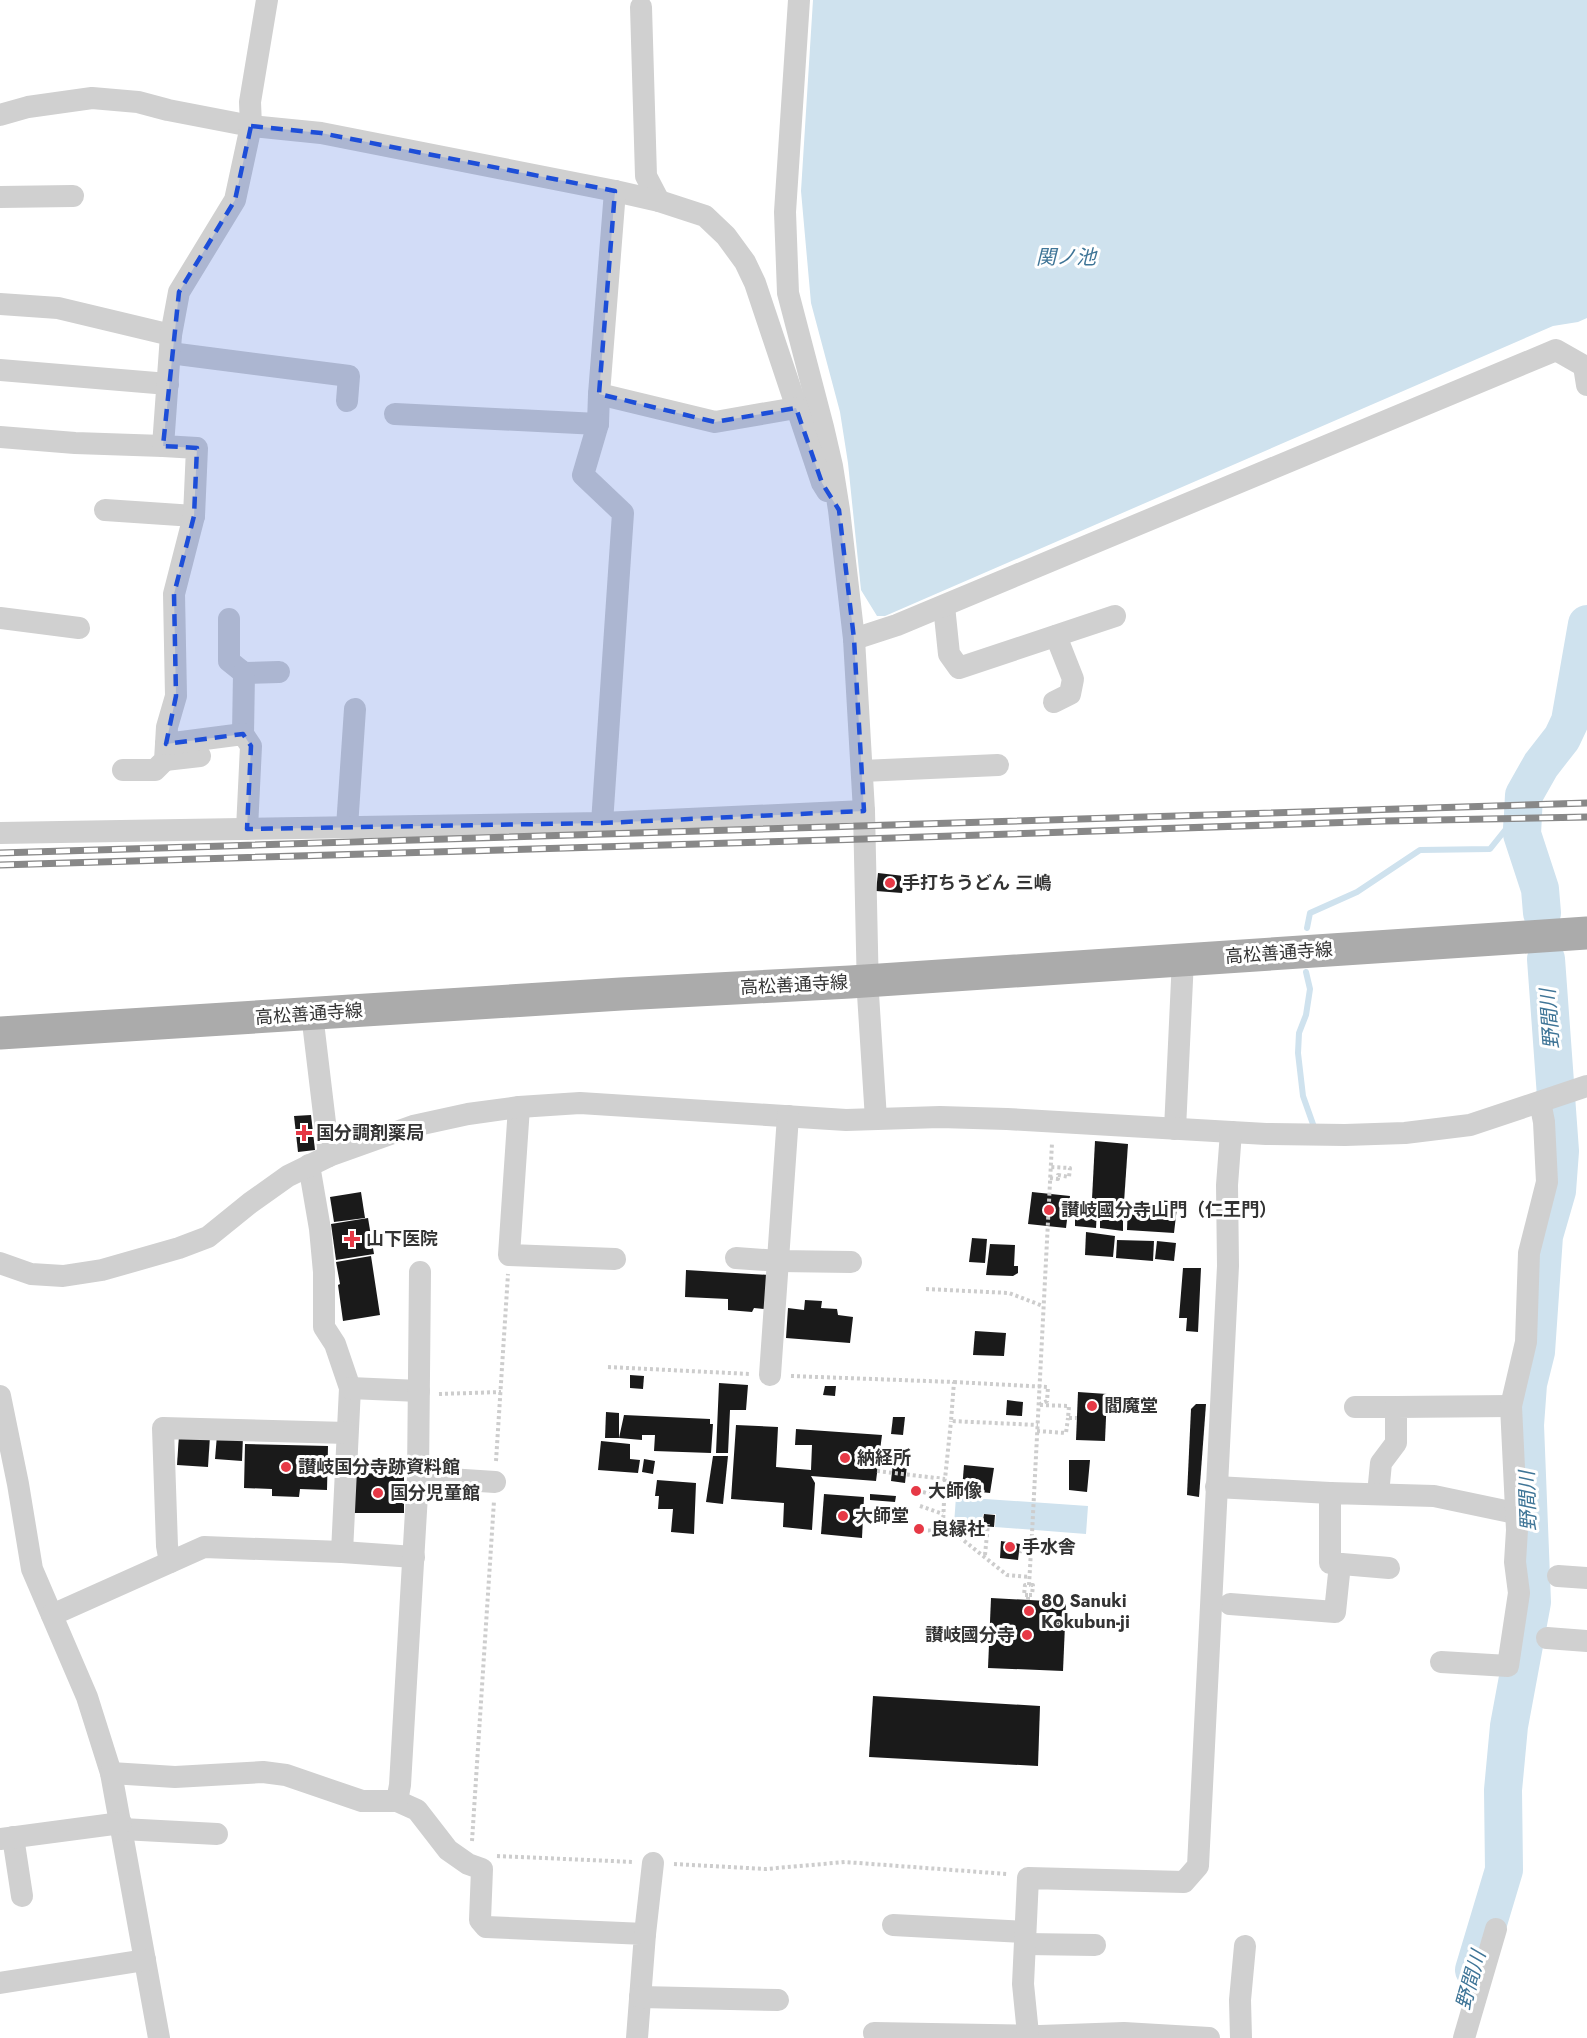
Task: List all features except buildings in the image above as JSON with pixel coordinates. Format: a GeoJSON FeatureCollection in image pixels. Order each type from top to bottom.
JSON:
{"type":"FeatureCollection","features":[{"type":"Feature","properties":{"kind":"main road","name":"高松善通寺線"},"geometry":{"type":"LineString","coordinates":[[0,1033],[868,981],[1587,933]]}},
{"type":"Feature","properties":{"kind":"street"},"geometry":{"type":"LineString","coordinates":[[163,446],[171,344],[179,292],[235,200],[251,126],[250,102],[267,0]]}},
{"type":"Feature","properties":{"kind":"street"},"geometry":{"type":"LineString","coordinates":[[799,0],[785,212],[788,293],[824,427],[839,510],[854,639],[864,811],[868,981],[876,1119]]}},
{"type":"Feature","properties":{"kind":"street"},"geometry":{"type":"LineString","coordinates":[[641,6],[646,176],[659,201]]}},
{"type":"Feature","properties":{"kind":"street"},"geometry":{"type":"LineString","coordinates":[[0,115],[28,107],[92,98],[138,102],[251,126],[321,133],[615,191],[659,201],[705,216],[726,236],[745,262],[755,283],[822,483],[839,510]]}},
{"type":"Feature","properties":{"kind":"street"},"geometry":{"type":"LineString","coordinates":[[602,823],[622,513],[582,475],[598,424],[615,191]]}},
{"type":"Feature","properties":{"kind":"street"},"geometry":{"type":"LineString","coordinates":[[0,197],[73,196]]}},
{"type":"Feature","properties":{"kind":"street"},"geometry":{"type":"LineString","coordinates":[[0,304],[58,308],[171,344],[349,376],[347,401]]}},
{"type":"Feature","properties":{"kind":"street"},"geometry":{"type":"LineString","coordinates":[[854,639],[944,606],[1556,350],[1584,366],[1587,385]]}},
{"type":"Feature","properties":{"kind":"street"},"geometry":{"type":"LineString","coordinates":[[0,369],[168,384]]}},
{"type":"Feature","properties":{"kind":"street"},"geometry":{"type":"LineString","coordinates":[[599,394],[715,422],[796,408]]}},
{"type":"Feature","properties":{"kind":"street"},"geometry":{"type":"LineString","coordinates":[[395,414],[598,424]]}},
{"type":"Feature","properties":{"kind":"street"},"geometry":{"type":"LineString","coordinates":[[0,437],[75,443],[197,448],[194,516],[174,594],[176,696],[167,727],[166,752],[155,770],[123,770]]}},
{"type":"Feature","properties":{"kind":"street"},"geometry":{"type":"LineString","coordinates":[[105,510],[194,516]]}},
{"type":"Feature","properties":{"kind":"street"},"geometry":{"type":"LineString","coordinates":[[944,606],[949,654],[959,668],[1115,616]]}},
{"type":"Feature","properties":{"kind":"street"},"geometry":{"type":"LineString","coordinates":[[0,618],[79,628]]}},
{"type":"Feature","properties":{"kind":"street"},"geometry":{"type":"LineString","coordinates":[[229,619],[229,661],[244,673],[279,672]]}},
{"type":"Feature","properties":{"kind":"street"},"geometry":{"type":"LineString","coordinates":[[1053,702],[1070,694],[1073,679],[1056,636]]}},
{"type":"Feature","properties":{"kind":"street"},"geometry":{"type":"LineString","coordinates":[[244,673],[243,734],[251,746],[247,829]]}},
{"type":"Feature","properties":{"kind":"street"},"geometry":{"type":"LineString","coordinates":[[347,827],[355,709]]}},
{"type":"Feature","properties":{"kind":"street"},"geometry":{"type":"LineString","coordinates":[[166,752],[243,734]]}},
{"type":"Feature","properties":{"kind":"street"},"geometry":{"type":"LineString","coordinates":[[166,752],[200,756]]}},
{"type":"Feature","properties":{"kind":"street"},"geometry":{"type":"LineString","coordinates":[[862,771],[998,765]]}},
{"type":"Feature","properties":{"kind":"street"},"geometry":{"type":"LineString","coordinates":[[0,832],[602,823],[864,811]]}},
{"type":"Feature","properties":{"kind":"street"},"geometry":{"type":"LineString","coordinates":[[1175,1129],[1183,959]]}},
{"type":"Feature","properties":{"kind":"street"},"geometry":{"type":"LineString","coordinates":[[312,1014],[320,1229],[324,1272],[324,1327],[335,1344],[350,1388],[342,1552]]}},
{"type":"Feature","properties":{"kind":"street"},"geometry":{"type":"LineString","coordinates":[[0,1263],[31,1274],[63,1276],[102,1270],[178,1248],[208,1238],[250,1203],[288,1176],[319,1160],[413,1126],[468,1114],[519,1107],[580,1102],[846,1120],[940,1117],[1007,1119],[1323,1135],[1405,1133],[1470,1125],[1587,1086]]}},
{"type":"Feature","properties":{"kind":"street"},"geometry":{"type":"LineString","coordinates":[[1440,1662],[1508,1666],[1519,1593],[1515,1562],[1517,1530],[1511,1406],[1526,1342],[1529,1253],[1547,1182],[1544,1122],[1551,1098]]}},
{"type":"Feature","properties":{"kind":"street"},"geometry":{"type":"LineString","coordinates":[[519,1107],[509,1255],[615,1259]]}},
{"type":"Feature","properties":{"kind":"street"},"geometry":{"type":"LineString","coordinates":[[770,1375],[788,1116]]}},
{"type":"Feature","properties":{"kind":"street"},"geometry":{"type":"LineString","coordinates":[[1036,2036],[1023,1984],[1028,1878],[1184,1882],[1198,1866],[1228,1266],[1227,1185],[1231,1132]]}},
{"type":"Feature","properties":{"kind":"street"},"geometry":{"type":"LineString","coordinates":[[736,1258],[851,1262]]}},
{"type":"Feature","properties":{"kind":"street"},"geometry":{"type":"LineString","coordinates":[[398,1801],[418,1477],[420,1272]]}},
{"type":"Feature","properties":{"kind":"street"},"geometry":{"type":"LineString","coordinates":[[350,1388],[419,1391]]}},
{"type":"Feature","properties":{"kind":"street"},"geometry":{"type":"LineString","coordinates":[[0,1396],[32,1569],[87,1697],[111,1773],[159,2038]]}},
{"type":"Feature","properties":{"kind":"street"},"geometry":{"type":"LineString","coordinates":[[1355,1407],[1511,1406]]}},
{"type":"Feature","properties":{"kind":"street"},"geometry":{"type":"LineString","coordinates":[[1378,1494],[1382,1463],[1396,1443],[1396,1407]]}},
{"type":"Feature","properties":{"kind":"street"},"geometry":{"type":"LineString","coordinates":[[170,1562],[167,1546],[163,1428],[347,1433]]}},
{"type":"Feature","properties":{"kind":"street"},"geometry":{"type":"LineString","coordinates":[[418,1477],[495,1482]]}},
{"type":"Feature","properties":{"kind":"street"},"geometry":{"type":"LineString","coordinates":[[1216,1487],[1434,1496],[1515,1513]]}},
{"type":"Feature","properties":{"kind":"street"},"geometry":{"type":"LineString","coordinates":[[1330,1493],[1330,1563],[1389,1568]]}},
{"type":"Feature","properties":{"kind":"street"},"geometry":{"type":"LineString","coordinates":[[52,1615],[204,1546],[414,1557]]}},
{"type":"Feature","properties":{"kind":"street"},"geometry":{"type":"LineString","coordinates":[[1230,1604],[1335,1612],[1340,1564]]}},
{"type":"Feature","properties":{"kind":"street"},"geometry":{"type":"LineString","coordinates":[[1558,1576],[1587,1578]]}},
{"type":"Feature","properties":{"kind":"street"},"geometry":{"type":"LineString","coordinates":[[1547,1638],[1587,1641]]}},
{"type":"Feature","properties":{"kind":"street"},"geometry":{"type":"LineString","coordinates":[[111,1773],[175,1777],[263,1772],[286,1775],[362,1801],[398,1801],[417,1810],[448,1850],[475,1867],[480,1920],[486,1927],[645,1934]]}},
{"type":"Feature","properties":{"kind":"street"},"geometry":{"type":"LineString","coordinates":[[22,1896],[7,1838],[122,1826],[217,1834]]}},
{"type":"Feature","properties":{"kind":"street"},"geometry":{"type":"LineString","coordinates":[[637,2038],[653,1863]]}},
{"type":"Feature","properties":{"kind":"street"},"geometry":{"type":"LineString","coordinates":[[893,1925],[1095,1945]]}},
{"type":"Feature","properties":{"kind":"street"},"geometry":{"type":"LineString","coordinates":[[1464,2038],[1496,1929]]}},
{"type":"Feature","properties":{"kind":"street"},"geometry":{"type":"LineString","coordinates":[[1241,2038],[1240,2000],[1245,1946]]}},
{"type":"Feature","properties":{"kind":"street"},"geometry":{"type":"LineString","coordinates":[[0,1983],[145,1960]]}},
{"type":"Feature","properties":{"kind":"street"},"geometry":{"type":"LineString","coordinates":[[640,1996],[778,2000]]}},
{"type":"Feature","properties":{"kind":"street"},"geometry":{"type":"LineString","coordinates":[[874,2033],[1036,2036],[1124,2033],[1209,2038]]}},
{"type":"Feature","properties":{"kind":"path"},"geometry":{"type":"LineString","coordinates":[[1028,1600],[1028,1594],[1024,1595],[1025,1585],[1029,1585],[1050,1178],[1051,1168],[1070,1168],[1069,1176],[1058,1175],[1058,1179],[1050,1178]]}},
{"type":"Feature","properties":{"kind":"path"},"geometry":{"type":"LineString","coordinates":[[475,1867],[472,1849],[509,1255]]}},
{"type":"Feature","properties":{"kind":"path"},"geometry":{"type":"LineString","coordinates":[[926,1289],[1009,1293],[1043,1306]]}},
{"type":"Feature","properties":{"kind":"path"},"geometry":{"type":"LineString","coordinates":[[608,1367],[1048,1386],[1047,1401],[1039,1405]]}},
{"type":"Feature","properties":{"kind":"path"},"geometry":{"type":"LineString","coordinates":[[954,1382],[943,1524],[1007,1575],[1029,1577]]}},
{"type":"Feature","properties":{"kind":"path"},"geometry":{"type":"LineString","coordinates":[[419,1391],[427,1394],[450,1395],[501,1392]]}},
{"type":"Feature","properties":{"kind":"path"},"geometry":{"type":"LineString","coordinates":[[1037,1431],[1066,1433],[1069,1406],[1039,1405]]}},
{"type":"Feature","properties":{"kind":"path"},"geometry":{"type":"LineString","coordinates":[[1068,1418],[1077,1418]]}},
{"type":"Feature","properties":{"kind":"path"},"geometry":{"type":"LineString","coordinates":[[951,1420],[1038,1425]]}},
{"type":"Feature","properties":{"kind":"path"},"geometry":{"type":"LineString","coordinates":[[877,1471],[945,1479]]}},
{"type":"Feature","properties":{"kind":"path"},"geometry":{"type":"LineString","coordinates":[[923,1492],[944,1498]]}},
{"type":"Feature","properties":{"kind":"path"},"geometry":{"type":"LineString","coordinates":[[920,1506],[943,1514]]}},
{"type":"Feature","properties":{"kind":"path"},"geometry":{"type":"LineString","coordinates":[[985,1556],[988,1524]]}},
{"type":"Feature","properties":{"kind":"path"},"geometry":{"type":"LineString","coordinates":[[922,1530],[954,1532]]}},
{"type":"Feature","properties":{"kind":"path"},"geometry":{"type":"LineString","coordinates":[[1019,1551],[1031,1552]]}},
{"type":"Feature","properties":{"kind":"path"},"geometry":{"type":"LineString","coordinates":[[475,1867],[488,1855],[766,1869],[845,1862],[1022,1875],[1028,1878]]}},
{"type":"Feature","properties":{"kind":"highlighted area"},"geometry":{"type":"Polygon","coordinates":[[[251,126],[321,133],[615,191],[599,394],[715,422],[796,408],[822,483],[839,510],[854,639],[864,811],[602,823],[247,829],[251,746],[243,734],[166,744],[176,696],[174,594],[194,516],[197,448],[163,446],[179,292],[235,200],[251,126]]]}},
{"type":"Feature","properties":{"kind":"water","name":"関ノ池"},"geometry":{"type":"Polygon","coordinates":[[[813,0],[1587,0],[1587,318],[1578,322],[1553,326],[885,616],[877,616],[861,590],[848,463],[840,412],[811,303],[801,191],[813,0]]]}},
{"type":"Feature","properties":{"kind":"water"},"geometry":{"type":"Polygon","coordinates":[[[956,1497],[1088,1506],[1086,1534],[995,1527],[996,1514],[983,1514],[981,1526],[954,1524],[956,1497]]]}},
{"type":"Feature","properties":{"kind":"waterway","name":"野間川"},"geometry":{"type":"LineString","coordinates":[[1542,913],[1540,889],[1522,834],[1524,795],[1541,765],[1562,738],[1570,721],[1587,624]]}},
{"type":"Feature","properties":{"kind":"waterway"},"geometry":{"type":"LineString","coordinates":[[1307,928],[1310,913],[1357,892],[1420,850],[1490,849],[1506,829],[1509,797],[1518,774],[1534,750],[1573,702]]}},
{"type":"Feature","properties":{"kind":"waterway","name":"野間川"},"geometry":{"type":"LineString","coordinates":[[1474,1970],[1504,1870],[1503,1790],[1509,1726],[1532,1602],[1525,1425],[1528,1384],[1536,1352],[1544,1236],[1557,1191],[1560,1151],[1546,959]]}},
{"type":"Feature","properties":{"kind":"waterway"},"geometry":{"type":"LineString","coordinates":[[1306,972],[1310,989],[1306,1015],[1299,1033],[1298,1053],[1303,1096],[1314,1127]]}},
{"type":"Feature","properties":{"kind":"railway"},"geometry":{"type":"LineString","coordinates":[[0,853],[1587,803]]}},
{"type":"Feature","properties":{"kind":"railway"},"geometry":{"type":"LineString","coordinates":[[0,865],[1384,821],[1587,817]]}},
{"type":"Feature","properties":{"kind":"place","name":"手打ちうどん 三嶋"},"geometry":{"type":"Point","coordinates":[890,883]}},
{"type":"Feature","properties":{"kind":"place","name":"国分調剤薬局"},"geometry":{"type":"Point","coordinates":[304,1133]}},
{"type":"Feature","properties":{"kind":"place","name":"讃岐國分寺山門（仁王門）"},"geometry":{"type":"Point","coordinates":[1049,1210]}},
{"type":"Feature","properties":{"kind":"place","name":"山下医院"},"geometry":{"type":"Point","coordinates":[352,1239]}},
{"type":"Feature","properties":{"kind":"place","name":"閻魔堂"},"geometry":{"type":"Point","coordinates":[1092,1406]}},
{"type":"Feature","properties":{"kind":"place","name":"納経所"},"geometry":{"type":"Point","coordinates":[845,1458]}},
{"type":"Feature","properties":{"kind":"place","name":"讃岐国分寺跡資料館"},"geometry":{"type":"Point","coordinates":[286,1467]}},
{"type":"Feature","properties":{"kind":"place","name":"大師像"},"geometry":{"type":"Point","coordinates":[916,1491]}},
{"type":"Feature","properties":{"kind":"place","name":"国分児童館"},"geometry":{"type":"Point","coordinates":[378,1493]}},
{"type":"Feature","properties":{"kind":"place","name":"大師堂"},"geometry":{"type":"Point","coordinates":[843,1516]}},
{"type":"Feature","properties":{"kind":"place","name":"良縁社"},"geometry":{"type":"Point","coordinates":[919,1529]}},
{"type":"Feature","properties":{"kind":"place","name":"手水舎"},"geometry":{"type":"Point","coordinates":[1010,1547]}},
{"type":"Feature","properties":{"kind":"place","name":"80 Sanuki Kokubun-ji"},"geometry":{"type":"Point","coordinates":[1029,1611]}},
{"type":"Feature","properties":{"kind":"place","name":"讃岐國分寺"},"geometry":{"type":"Point","coordinates":[1027,1635]}}]}
